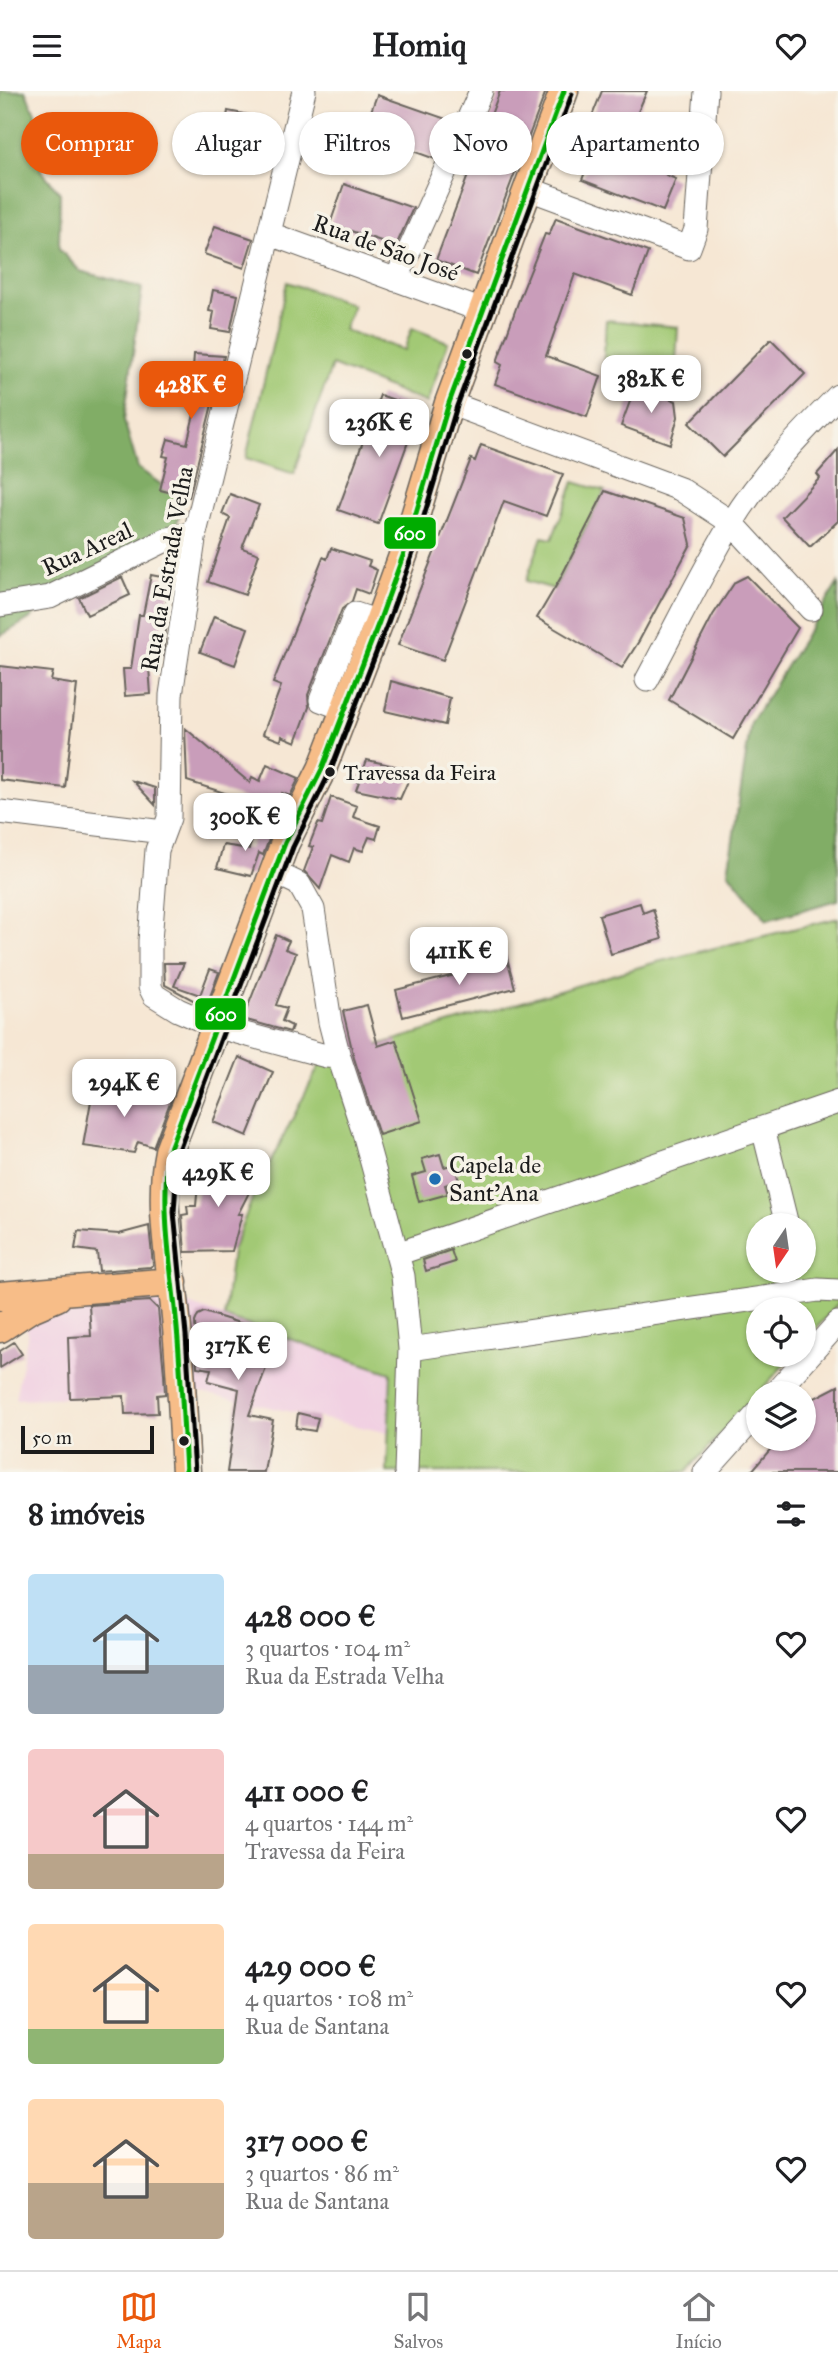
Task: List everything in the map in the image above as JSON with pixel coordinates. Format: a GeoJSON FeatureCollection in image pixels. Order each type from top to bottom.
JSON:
{"type":"FeatureCollection","features":[{"type":"Feature","properties":{"kind":"main road"},"geometry":{"type":"LineString","coordinates":[[186,1472],[167,1217],[167,1161],[176,1130],[285,843],[323,769],[379,622],[404,552],[449,403],[565,91]]}},
{"type":"Feature","properties":{"kind":"main road"},"geometry":{"type":"LineString","coordinates":[[0,1296],[173,1282]]}},
{"type":"Feature","properties":{"kind":"main road"},"geometry":{"type":"LineString","coordinates":[[0,1328],[47,1301],[87,1289]]}},
{"type":"Feature","properties":{"kind":"street","name":"Rua da Estrada Velha"},"geometry":{"type":"LineString","coordinates":[[215,1026],[178,1010],[154,995],[150,987],[150,941],[157,850],[169,818],[171,695],[195,533],[304,91]]}},
{"type":"Feature","properties":{"kind":"street"},"geometry":{"type":"LineString","coordinates":[[396,280],[481,91]]}},
{"type":"Feature","properties":{"kind":"street"},"geometry":{"type":"LineString","coordinates":[[529,189],[689,249],[696,229],[706,91]]}},
{"type":"Feature","properties":{"kind":"street","name":"Rua de São José"},"geometry":{"type":"LineString","coordinates":[[270,234],[484,311]]}},
{"type":"Feature","properties":{"kind":"street"},"geometry":{"type":"LineString","coordinates":[[647,680],[732,523],[758,484],[792,443],[838,396]]}},
{"type":"Feature","properties":{"kind":"street"},"geometry":{"type":"LineString","coordinates":[[449,403],[680,489],[732,523],[811,609]]}},
{"type":"Feature","properties":{"kind":"street","name":"Rua Areal"},"geometry":{"type":"LineString","coordinates":[[0,605],[50,597],[168,539],[195,533]]}},
{"type":"Feature","properties":{"kind":"street"},"geometry":{"type":"LineString","coordinates":[[0,812],[163,832]]}},
{"type":"Feature","properties":{"kind":"street"},"geometry":{"type":"LineString","coordinates":[[274,872],[299,884],[313,909],[324,993],[339,1057],[364,1133],[403,1276],[410,1349],[406,1472]]}},
{"type":"Feature","properties":{"kind":"street"},"geometry":{"type":"LineString","coordinates":[[215,1026],[326,1056],[339,1057]]}},
{"type":"Feature","properties":{"kind":"street"},"geometry":{"type":"LineString","coordinates":[[397,1254],[838,1103]]}},
{"type":"Feature","properties":{"kind":"street"},"geometry":{"type":"LineString","coordinates":[[764,1128],[784,1213]]}},
{"type":"Feature","properties":{"kind":"street"},"geometry":{"type":"LineString","coordinates":[[410,1349],[789,1283]]}},
{"type":"Feature","properties":{"kind":"street"},"geometry":{"type":"LineString","coordinates":[[804,1283],[818,1290],[838,1291]]}},
{"type":"Feature","properties":{"kind":"street"},"geometry":{"type":"LineString","coordinates":[[786,1381],[838,1323]]}},
{"type":"Feature","properties":{"kind":"street"},"geometry":{"type":"LineString","coordinates":[[705,1472],[746,1426]]}},
{"type":"Feature","properties":{"kind":"shaded area"},"geometry":{"type":"Polygon","coordinates":[[[171,1284],[180,1394],[15,1399],[28,1333],[22,1317],[49,1302],[171,1284]]]}},
{"type":"Feature","properties":{"kind":"shaded area"},"geometry":{"type":"Polygon","coordinates":[[[176,1300],[391,1373],[389,1433],[199,1392],[184,1394],[176,1300]]]}},
{"type":"Feature","properties":{"kind":"green space"},"geometry":{"type":"Polygon","coordinates":[[[0,91],[25,91],[35,112],[21,112],[21,175],[45,175],[60,193],[59,249],[80,271],[142,288],[124,420],[138,468],[183,500],[174,535],[63,587],[31,618],[0,636],[0,91]]]}},
{"type":"Feature","properties":{"kind":"green space"},"geometry":{"type":"Polygon","coordinates":[[[287,282],[353,305],[344,330],[404,350],[412,328],[448,342],[427,403],[332,365],[294,474],[246,458],[287,282]]]}},
{"type":"Feature","properties":{"kind":"green space"},"geometry":{"type":"Polygon","coordinates":[[[606,320],[678,327],[675,380],[603,372],[606,320]]]}},
{"type":"Feature","properties":{"kind":"green space"},"geometry":{"type":"Polygon","coordinates":[[[574,482],[605,491],[554,589],[526,581],[542,537],[552,539],[574,482]]]}},
{"type":"Feature","properties":{"kind":"green space"},"geometry":{"type":"Polygon","coordinates":[[[838,583],[838,900],[767,920],[728,872],[751,723],[838,583]]]}},
{"type":"Feature","properties":{"kind":"green space"},"geometry":{"type":"Polygon","coordinates":[[[838,918],[838,1304],[816,1329],[816,1297],[746,1297],[746,1367],[782,1367],[769,1381],[746,1381],[746,1406],[686,1472],[387,1472],[391,1373],[224,1317],[232,1251],[253,1197],[321,1062],[653,963],[838,918]]]}},
{"type":"Feature","properties":{"kind":"building"},"geometry":{"type":"Polygon","coordinates":[[[500,91],[546,91],[532,128],[532,112],[492,112],[500,91]]]}},
{"type":"Feature","properties":{"kind":"building"},"geometry":{"type":"Polygon","coordinates":[[[602,91],[647,91],[638,112],[594,112],[602,91]]]}},
{"type":"Feature","properties":{"kind":"building"},"geometry":{"type":"Polygon","coordinates":[[[377,95],[429,113],[429,157],[415,152],[415,112],[371,112],[377,95]]]}},
{"type":"Feature","properties":{"kind":"building"},"geometry":{"type":"Polygon","coordinates":[[[468,175],[514,175],[476,275],[436,260],[468,175]]]}},
{"type":"Feature","properties":{"kind":"building"},"geometry":{"type":"Polygon","coordinates":[[[584,175],[666,175],[676,179],[663,211],[582,180],[584,175]]]}},
{"type":"Feature","properties":{"kind":"building"},"geometry":{"type":"Polygon","coordinates":[[[344,184],[413,208],[396,246],[330,224],[344,184]]]}},
{"type":"Feature","properties":{"kind":"building"},"geometry":{"type":"Polygon","coordinates":[[[556,218],[648,252],[632,295],[575,274],[546,356],[601,376],[587,417],[495,384],[502,365],[497,362],[520,297],[545,234],[549,235],[556,218]]]}},
{"type":"Feature","properties":{"kind":"building"},"geometry":{"type":"Polygon","coordinates":[[[215,226],[253,239],[244,268],[204,254],[215,226]]]}},
{"type":"Feature","properties":{"kind":"building"},"geometry":{"type":"Polygon","coordinates":[[[213,290],[238,295],[230,332],[211,329],[214,312],[209,311],[213,290]]]}},
{"type":"Feature","properties":{"kind":"building"},"geometry":{"type":"Polygon","coordinates":[[[771,339],[805,374],[723,457],[689,423],[771,339]]]}},
{"type":"Feature","properties":{"kind":"building"},"geometry":{"type":"Polygon","coordinates":[[[194,354],[224,356],[189,497],[160,490],[168,457],[163,456],[168,439],[187,444],[196,406],[190,404],[194,388],[163,386],[164,367],[193,369],[194,354]]]}},
{"type":"Feature","properties":{"kind":"building"},"geometry":{"type":"Polygon","coordinates":[[[636,385],[676,401],[678,417],[670,444],[621,426],[636,385]]]}},
{"type":"Feature","properties":{"kind":"building"},"geometry":{"type":"Polygon","coordinates":[[[380,395],[420,409],[378,524],[338,510],[380,395]]]}},
{"type":"Feature","properties":{"kind":"building"},"geometry":{"type":"Polygon","coordinates":[[[481,445],[563,474],[546,516],[504,501],[443,660],[398,645],[471,459],[475,461],[481,445]]]}},
{"type":"Feature","properties":{"kind":"building"},"geometry":{"type":"Polygon","coordinates":[[[838,450],[838,521],[810,547],[782,517],[820,478],[817,474],[838,450]]]}},
{"type":"Feature","properties":{"kind":"building"},"geometry":{"type":"Polygon","coordinates":[[[605,491],[685,518],[691,544],[622,668],[537,618],[605,491]]]}},
{"type":"Feature","properties":{"kind":"building"},"geometry":{"type":"Polygon","coordinates":[[[230,494],[259,505],[242,548],[259,554],[245,595],[208,582],[230,518],[222,514],[230,494]]]}},
{"type":"Feature","properties":{"kind":"building"},"geometry":{"type":"Polygon","coordinates":[[[331,548],[370,561],[368,566],[377,570],[369,594],[356,589],[352,601],[342,609],[308,695],[309,707],[296,742],[282,736],[281,741],[263,734],[281,686],[273,683],[323,557],[327,559],[331,548]]]}},
{"type":"Feature","properties":{"kind":"building"},"geometry":{"type":"Polygon","coordinates":[[[151,575],[172,579],[161,629],[166,629],[163,656],[148,654],[151,694],[125,696],[123,669],[131,669],[139,615],[143,615],[151,575]]]}},
{"type":"Feature","properties":{"kind":"building"},"geometry":{"type":"Polygon","coordinates":[[[747,576],[798,628],[733,739],[669,700],[713,615],[735,582],[747,576]]]}},
{"type":"Feature","properties":{"kind":"building"},"geometry":{"type":"Polygon","coordinates":[[[122,577],[130,595],[87,615],[79,598],[122,577]]]}},
{"type":"Feature","properties":{"kind":"building"},"geometry":{"type":"Polygon","coordinates":[[[214,616],[248,628],[235,665],[200,652],[214,616]]]}},
{"type":"Feature","properties":{"kind":"building"},"geometry":{"type":"Polygon","coordinates":[[[0,666],[53,672],[51,681],[77,685],[65,788],[0,780],[0,666]]]}},
{"type":"Feature","properties":{"kind":"building"},"geometry":{"type":"Polygon","coordinates":[[[391,681],[450,698],[445,725],[385,711],[391,681]]]}},
{"type":"Feature","properties":{"kind":"building"},"geometry":{"type":"Polygon","coordinates":[[[185,728],[250,783],[252,777],[260,781],[267,764],[299,778],[290,796],[282,793],[275,805],[281,811],[187,781],[185,728]]]}},
{"type":"Feature","properties":{"kind":"building"},"geometry":{"type":"Polygon","coordinates":[[[367,760],[413,770],[400,799],[356,790],[367,760]]]}},
{"type":"Feature","properties":{"kind":"building"},"geometry":{"type":"Polygon","coordinates":[[[133,781],[155,788],[155,805],[133,781]]]}},
{"type":"Feature","properties":{"kind":"building"},"geometry":{"type":"Polygon","coordinates":[[[331,797],[357,806],[353,817],[380,826],[376,839],[369,837],[363,851],[354,848],[349,862],[332,855],[320,889],[304,871],[313,847],[309,846],[318,823],[322,824],[331,797]]]}},
{"type":"Feature","properties":{"kind":"building"},"geometry":{"type":"Polygon","coordinates":[[[258,824],[273,829],[263,855],[259,853],[251,876],[217,868],[223,845],[249,849],[258,824]]]}},
{"type":"Feature","properties":{"kind":"building"},"geometry":{"type":"Polygon","coordinates":[[[640,903],[643,913],[653,909],[662,939],[611,954],[599,915],[640,903]]]}},
{"type":"Feature","properties":{"kind":"building"},"geometry":{"type":"Polygon","coordinates":[[[276,935],[289,941],[285,949],[296,953],[276,1005],[287,1008],[282,1021],[292,1026],[290,1032],[243,1019],[276,935]]]}},
{"type":"Feature","properties":{"kind":"building"},"geometry":{"type":"Polygon","coordinates":[[[504,947],[515,988],[403,1017],[396,990],[490,966],[487,952],[504,947]]]}},
{"type":"Feature","properties":{"kind":"building"},"geometry":{"type":"Polygon","coordinates":[[[164,963],[184,963],[174,986],[200,995],[210,969],[219,972],[206,1007],[165,985],[164,963]]]}},
{"type":"Feature","properties":{"kind":"building"},"geometry":{"type":"Polygon","coordinates":[[[367,1005],[378,1046],[396,1040],[422,1121],[379,1135],[354,1058],[343,1011],[367,1005]]]}},
{"type":"Feature","properties":{"kind":"building"},"geometry":{"type":"Polygon","coordinates":[[[239,1057],[273,1072],[247,1136],[213,1122],[239,1057]]]}},
{"type":"Feature","properties":{"kind":"building"},"geometry":{"type":"Polygon","coordinates":[[[94,1084],[172,1097],[153,1147],[138,1142],[134,1153],[83,1146],[94,1084]]]}},
{"type":"Feature","properties":{"kind":"building","name":"Capela de Sant'Ana"},"geometry":{"type":"Polygon","coordinates":[[[440,1154],[444,1167],[454,1164],[459,1181],[445,1185],[448,1194],[419,1202],[412,1176],[426,1172],[422,1159],[440,1154]]]}},
{"type":"Feature","properties":{"kind":"building"},"geometry":{"type":"Polygon","coordinates":[[[235,1156],[261,1169],[238,1214],[242,1214],[232,1251],[185,1252],[182,1215],[188,1214],[187,1206],[196,1206],[199,1172],[224,1178],[235,1156]]]}},
{"type":"Feature","properties":{"kind":"building"},"geometry":{"type":"Polygon","coordinates":[[[149,1226],[153,1265],[150,1267],[99,1271],[97,1252],[75,1249],[78,1231],[119,1234],[149,1226]]]}},
{"type":"Feature","properties":{"kind":"building"},"geometry":{"type":"Polygon","coordinates":[[[451,1250],[455,1262],[426,1271],[423,1260],[451,1250]]]}},
{"type":"Feature","properties":{"kind":"building"},"geometry":{"type":"Polygon","coordinates":[[[150,1301],[158,1309],[164,1374],[165,1394],[157,1395],[158,1413],[125,1414],[124,1396],[70,1398],[68,1337],[91,1336],[89,1305],[150,1301]]]}},
{"type":"Feature","properties":{"kind":"building"},"geometry":{"type":"Polygon","coordinates":[[[204,1312],[278,1335],[249,1415],[273,1420],[264,1472],[227,1472],[239,1389],[208,1381],[211,1369],[197,1367],[195,1322],[198,1315],[204,1312]]]}},
{"type":"Feature","properties":{"kind":"building"},"geometry":{"type":"Polygon","coordinates":[[[14,1342],[22,1354],[0,1368],[0,1351],[14,1342]]]}},
{"type":"Feature","properties":{"kind":"building"},"geometry":{"type":"Polygon","coordinates":[[[838,1386],[838,1472],[751,1472],[769,1451],[816,1451],[816,1397],[838,1386]]]}},
{"type":"Feature","properties":{"kind":"building"},"geometry":{"type":"Polygon","coordinates":[[[298,1413],[318,1418],[315,1431],[296,1428],[298,1413]]]}},
{"type":"Feature","properties":{"kind":"transit line","name":"600"},"geometry":{"type":"LineString","coordinates":[[186,1472],[166,1213],[169,1151],[285,843],[322,769],[379,622],[404,553],[449,403],[564,91]]}},
{"type":"Feature","properties":{"kind":"transit line"},"geometry":{"type":"LineString","coordinates":[[195,1472],[174,1212],[178,1153],[293,847],[330,772],[387,625],[412,556],[457,406],[572,94]]}},
{"type":"Feature","properties":{"kind":"place","name":"Travessa da Feira"},"geometry":{"type":"Point","coordinates":[330,772]}},
{"type":"Feature","properties":{"kind":"place","name":"Capela de Sant'Ana"},"geometry":{"type":"Point","coordinates":[435,1179]}}]}
